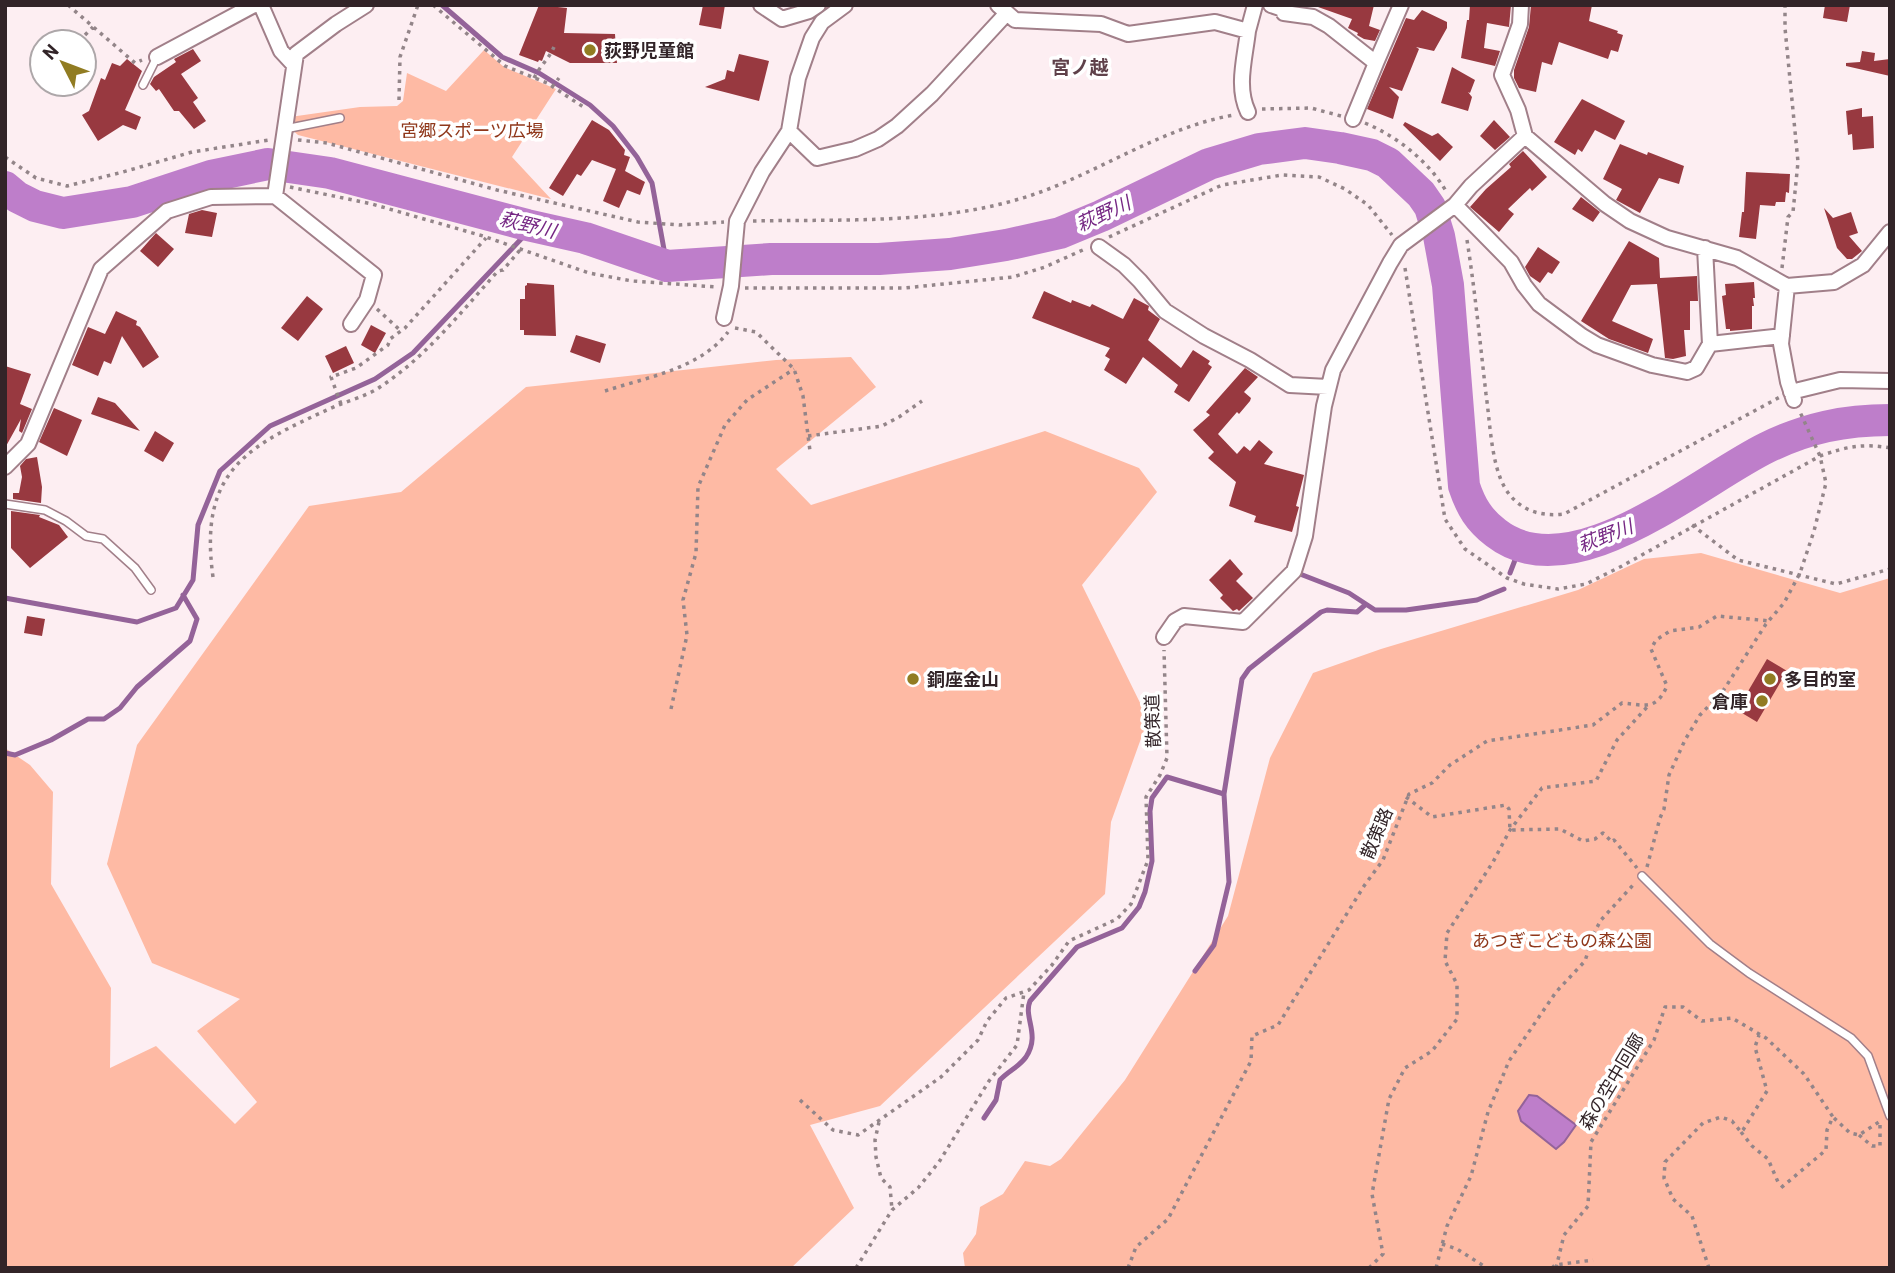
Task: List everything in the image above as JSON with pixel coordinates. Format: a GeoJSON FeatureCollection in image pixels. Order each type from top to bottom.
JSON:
{"type":"FeatureCollection","features":[{"type":"Feature","properties":{"kind":"street"},"geometry":{"type":"LineString","coordinates":[[157,57],[254,5]]}},
{"type":"Feature","properties":{"kind":"street"},"geometry":{"type":"LineString","coordinates":[[261,5],[281,51],[294,65]]}},
{"type":"Feature","properties":{"kind":"street"},"geometry":{"type":"LineString","coordinates":[[276,189],[296,54],[366,5]]}},
{"type":"Feature","properties":{"kind":"street"},"geometry":{"type":"LineString","coordinates":[[761,5],[782,19],[809,11],[818,5]]}},
{"type":"Feature","properties":{"kind":"street"},"geometry":{"type":"LineString","coordinates":[[728,323],[737,226],[762,172],[789,131],[798,78],[812,38],[822,22],[845,5]]}},
{"type":"Feature","properties":{"kind":"street"},"geometry":{"type":"LineString","coordinates":[[1248,112],[1241,89],[1248,31],[1255,5]]}},
{"type":"Feature","properties":{"kind":"street"},"geometry":{"type":"LineString","coordinates":[[1271,5],[1283,9],[1284,13],[1312,17],[1329,26],[1376,63]]}},
{"type":"Feature","properties":{"kind":"street"},"geometry":{"type":"LineString","coordinates":[[1353,119],[1401,5]]}},
{"type":"Feature","properties":{"kind":"street"},"geometry":{"type":"LineString","coordinates":[[1521,5],[1520,24],[1503,75],[1518,110],[1525,136],[1605,204],[1630,221],[1667,238],[1737,258],[1784,285],[1834,282],[1863,265],[1890,232]]}},
{"type":"Feature","properties":{"kind":"street"},"geometry":{"type":"LineString","coordinates":[[789,131],[817,159],[855,149],[878,139],[932,94],[1002,10],[1015,20],[1101,24],[1128,34],[1215,22],[1248,31]]}},
{"type":"Feature","properties":{"kind":"street"},"geometry":{"type":"LineString","coordinates":[[1164,637],[1175,621],[1184,616],[1243,622],[1294,571],[1304,536],[1324,406],[1333,370],[1401,245],[1453,206],[1525,136]]}},
{"type":"Feature","properties":{"kind":"street"},"geometry":{"type":"LineString","coordinates":[[5,467],[28,444],[101,269],[167,211],[211,197],[276,189],[374,275],[367,300],[351,324]]}},
{"type":"Feature","properties":{"kind":"street"},"geometry":{"type":"LineString","coordinates":[[1453,206],[1511,262],[1539,304],[1597,345],[1652,365],[1687,372],[1696,368],[1710,344],[1704,248]]}},
{"type":"Feature","properties":{"kind":"street"},"geometry":{"type":"LineString","coordinates":[[1099,247],[1124,265],[1166,312],[1204,336],[1290,385],[1328,387]]}},
{"type":"Feature","properties":{"kind":"street"},"geometry":{"type":"LineString","coordinates":[[1784,285],[1781,344],[1793,396],[1840,380],[1890,381]]}},
{"type":"Feature","properties":{"kind":"street"},"geometry":{"type":"LineString","coordinates":[[1710,344],[1782,336]]}},
{"type":"Feature","properties":{"kind":"lane"},"geometry":{"type":"LineString","coordinates":[[143,85],[157,57]]}},
{"type":"Feature","properties":{"kind":"lane"},"geometry":{"type":"LineString","coordinates":[[283,136],[340,118]]}},
{"type":"Feature","properties":{"kind":"lane"},"geometry":{"type":"LineString","coordinates":[[5,504],[45,510],[86,536],[103,539],[135,568],[151,590]]}},
{"type":"Feature","properties":{"kind":"lane"},"geometry":{"type":"LineString","coordinates":[[1642,876],[1710,944],[1749,973],[1851,1038],[1868,1056],[1890,1115]]}},
{"type":"Feature","properties":{"kind":"path"},"geometry":{"type":"LineString","coordinates":[[68,5],[135,63],[151,56],[157,57]]}},
{"type":"Feature","properties":{"kind":"path"},"geometry":{"type":"LineString","coordinates":[[399,100],[400,57],[418,5]]}},
{"type":"Feature","properties":{"kind":"path"},"geometry":{"type":"LineString","coordinates":[[433,5],[505,66],[553,87],[585,108]]}},
{"type":"Feature","properties":{"kind":"path"},"geometry":{"type":"LineString","coordinates":[[1784,285],[1788,217],[1793,212],[1798,162],[1785,5]]}},
{"type":"Feature","properties":{"kind":"path"},"geometry":{"type":"LineString","coordinates":[[534,78],[546,64],[554,47]]}},
{"type":"Feature","properties":{"kind":"path"},"geometry":{"type":"LineString","coordinates":[[553,87],[559,78]]}},
{"type":"Feature","properties":{"kind":"path"},"geometry":{"type":"LineString","coordinates":[[5,157],[36,178],[66,186],[192,152],[283,136],[327,143],[497,190],[656,224],[737,226],[931,217],[990,208],[1035,194],[1188,128],[1225,116],[1269,107],[1311,108],[1368,124],[1396,139],[1441,182],[1453,206]]}},
{"type":"Feature","properties":{"kind":"path"},"geometry":{"type":"LineString","coordinates":[[213,577],[209,554],[214,507],[219,488],[233,468],[258,445],[340,403],[377,389],[413,364],[519,250],[372,204],[294,186],[276,189]]}},
{"type":"Feature","properties":{"kind":"path"},"geometry":{"type":"LineString","coordinates":[[1436,1268],[1447,1226],[1471,1176],[1488,1112],[1509,1061],[1556,992],[1585,961],[1601,920],[1642,876],[1664,809],[1670,775],[1685,740],[1700,715],[1723,691],[1784,603],[1800,573],[1826,483],[1820,456],[1793,396],[1564,514],[1536,514],[1520,506],[1499,475],[1490,426],[1466,231]]}},
{"type":"Feature","properties":{"kind":"path"},"geometry":{"type":"LineString","coordinates":[[340,403],[331,377],[356,368],[376,356],[486,238]]}},
{"type":"Feature","properties":{"kind":"path"},"geometry":{"type":"LineString","coordinates":[[367,300],[401,331]]}},
{"type":"Feature","properties":{"kind":"path"},"geometry":{"type":"LineString","coordinates":[[605,391],[697,360],[717,346],[728,323],[756,332],[794,369],[803,396],[810,451]]}},
{"type":"Feature","properties":{"kind":"path"},"geometry":{"type":"LineString","coordinates":[[671,709],[687,635],[683,600],[696,553],[698,487],[725,425],[747,400],[794,369]]}},
{"type":"Feature","properties":{"kind":"path"},"geometry":{"type":"LineString","coordinates":[[808,436],[882,426],[922,401]]}},
{"type":"Feature","properties":{"kind":"path"},"geometry":{"type":"LineString","coordinates":[[1692,525],[1738,560],[1836,583],[1890,569]]}},
{"type":"Feature","properties":{"kind":"path"},"geometry":{"type":"LineString","coordinates":[[1369,1268],[1383,1254],[1372,1194],[1389,1099],[1405,1068],[1432,1051],[1457,1020],[1457,984],[1446,961],[1447,933],[1493,862],[1510,830],[1542,788],[1596,780],[1617,740],[1648,706],[1661,698],[1667,686],[1651,649],[1656,640],[1670,631],[1699,627],[1717,616],[1770,621]]}},
{"type":"Feature","properties":{"kind":"path","name":"散策道"},"geometry":{"type":"LineString","coordinates":[[800,1100],[833,1130],[858,1135],[941,1077],[978,1040],[987,1021],[1006,998],[1030,990],[1069,941],[1117,919],[1131,904],[1149,860],[1146,797],[1167,758],[1164,637]]}},
{"type":"Feature","properties":{"kind":"path","name":"散策路"},"geometry":{"type":"LineString","coordinates":[[1128,1268],[1136,1247],[1168,1219],[1251,1062],[1252,1036],[1278,1025],[1383,860],[1406,797],[1432,783],[1450,765],[1487,741],[1593,725],[1622,704],[1648,706]]}},
{"type":"Feature","properties":{"kind":"path"},"geometry":{"type":"LineString","coordinates":[[1406,797],[1432,817],[1506,805],[1509,809],[1510,830]]}},
{"type":"Feature","properties":{"kind":"path"},"geometry":{"type":"LineString","coordinates":[[1510,830],[1560,829],[1583,841],[1594,839],[1603,833],[1612,842],[1615,840],[1642,876]]}},
{"type":"Feature","properties":{"kind":"path"},"geometry":{"type":"LineString","coordinates":[[856,1268],[892,1210],[918,1188],[939,1162],[989,1081],[1017,1045],[1024,992]]}},
{"type":"Feature","properties":{"kind":"path","name":"森の空中回廊"},"geometry":{"type":"LineString","coordinates":[[1593,1260],[1554,1267],[1564,1235],[1587,1206],[1591,1142],[1654,1040],[1665,1007],[1683,1007],[1703,1021],[1732,1018],[1759,1035]]}},
{"type":"Feature","properties":{"kind":"path"},"geometry":{"type":"LineString","coordinates":[[1741,1132],[1767,1091],[1755,1047],[1759,1035],[1766,1038],[1804,1074],[1833,1117],[1850,1133],[1858,1135],[1872,1146],[1880,1146],[1880,1122]]}},
{"type":"Feature","properties":{"kind":"path"},"geometry":{"type":"LineString","coordinates":[[1858,1135],[1890,1115]]}},
{"type":"Feature","properties":{"kind":"path"},"geometry":{"type":"LineString","coordinates":[[1709,1268],[1692,1216],[1673,1199],[1664,1178],[1665,1162],[1703,1123],[1721,1117],[1732,1121],[1752,1146],[1768,1159],[1784,1188],[1826,1150],[1828,1130],[1833,1117]]}},
{"type":"Feature","properties":{"kind":"path"},"geometry":{"type":"LineString","coordinates":[[879,1121],[875,1140],[876,1157],[881,1178],[890,1187],[892,1210]]}},
{"type":"Feature","properties":{"kind":"path"},"geometry":{"type":"LineString","coordinates":[[1442,1244],[1457,1249],[1487,1268]]}},
{"type":"Feature","properties":{"kind":"green space","name":"宮郷スポーツ広場"},"geometry":{"type":"Polygon","coordinates":[[[484,50],[504,67],[556,89],[512,157],[551,199],[298,135],[289,127],[290,117],[360,107],[397,106],[403,101],[407,73],[446,91],[484,50]]]}},
{"type":"Feature","properties":{"kind":"green space"},"geometry":{"type":"Polygon","coordinates":[[[851,357],[876,387],[776,469],[811,505],[1045,431],[1139,468],[1157,492],[1082,585],[1148,719],[1111,822],[1105,894],[880,1106],[810,1125],[854,1208],[791,1268],[5,1268],[5,748],[30,765],[53,792],[51,884],[111,988],[110,1068],[156,1046],[235,1124],[257,1102],[197,1031],[240,999],[152,963],[107,864],[137,745],[309,506],[401,492],[526,387],[776,360],[851,357]]]}},
{"type":"Feature","properties":{"kind":"green space","name":"あつぎこどもの森公園"},"geometry":{"type":"Polygon","coordinates":[[[1701,553],[1840,593],[1890,578],[1890,1268],[965,1268],[963,1253],[976,1234],[980,1207],[1003,1194],[1025,1161],[1050,1166],[1061,1159],[1125,1080],[1228,916],[1270,758],[1313,673],[1381,649],[1578,590],[1644,559],[1701,553]]]}},
{"type":"Feature","properties":{"kind":"shaded area"},"geometry":{"type":"Polygon","coordinates":[[[1529,1095],[1537,1096],[1576,1125],[1556,1149],[1521,1121],[1518,1111],[1529,1095]]]}},
{"type":"Feature","properties":{"kind":"building"},"geometry":{"type":"Polygon","coordinates":[[[539,5],[567,8],[564,33],[615,34],[617,63],[570,63],[546,51],[542,61],[538,62],[519,55],[539,5]]]}},
{"type":"Feature","properties":{"kind":"building"},"geometry":{"type":"Polygon","coordinates":[[[703,5],[725,5],[721,29],[699,25],[703,5]]]}},
{"type":"Feature","properties":{"kind":"building"},"geometry":{"type":"Polygon","coordinates":[[[1318,5],[1374,5],[1369,26],[1380,30],[1375,41],[1364,39],[1348,28],[1352,19],[1318,5]]]}},
{"type":"Feature","properties":{"kind":"building"},"geometry":{"type":"Polygon","coordinates":[[[1470,5],[1511,5],[1509,27],[1487,23],[1484,48],[1500,51],[1495,66],[1461,58],[1470,5]]]}},
{"type":"Feature","properties":{"kind":"building"},"geometry":{"type":"Polygon","coordinates":[[[1531,5],[1592,5],[1589,21],[1623,35],[1618,52],[1611,50],[1608,59],[1559,42],[1552,65],[1542,62],[1536,92],[1519,88],[1514,78],[1514,70],[1529,27],[1531,5]]]}},
{"type":"Feature","properties":{"kind":"building"},"geometry":{"type":"Polygon","coordinates":[[[1825,5],[1850,5],[1847,22],[1823,18],[1825,5]]]}},
{"type":"Feature","properties":{"kind":"building"},"geometry":{"type":"Polygon","coordinates":[[[1422,10],[1447,22],[1447,28],[1434,51],[1416,47],[1419,49],[1402,91],[1389,87],[1399,97],[1393,119],[1367,109],[1406,18],[1414,20],[1422,10]]]}},
{"type":"Feature","properties":{"kind":"building"},"geometry":{"type":"Polygon","coordinates":[[[193,49],[201,61],[181,74],[198,98],[193,102],[206,121],[194,129],[179,111],[174,111],[159,89],[156,91],[150,84],[154,77],[176,62],[174,59],[193,49]]]}},
{"type":"Feature","properties":{"kind":"building"},"geometry":{"type":"Polygon","coordinates":[[[1862,51],[1875,53],[1874,61],[1890,59],[1890,76],[1846,66],[1846,63],[1860,62],[1862,51]]]}},
{"type":"Feature","properties":{"kind":"building"},"geometry":{"type":"Polygon","coordinates":[[[739,54],[769,61],[759,101],[705,87],[725,79],[727,70],[734,72],[739,54]]]}},
{"type":"Feature","properties":{"kind":"building"},"geometry":{"type":"Polygon","coordinates":[[[127,59],[142,71],[125,110],[141,117],[136,130],[123,125],[98,141],[82,115],[89,111],[94,98],[98,98],[101,78],[105,80],[112,63],[120,66],[127,59]]]}},
{"type":"Feature","properties":{"kind":"building"},"geometry":{"type":"Polygon","coordinates":[[[1452,67],[1475,80],[1470,93],[1468,92],[1472,97],[1468,111],[1441,103],[1452,67]]]}},
{"type":"Feature","properties":{"kind":"building"},"geometry":{"type":"Polygon","coordinates":[[[1582,99],[1625,121],[1615,140],[1595,130],[1582,152],[1578,149],[1575,155],[1554,142],[1582,99]]]}},
{"type":"Feature","properties":{"kind":"building"},"geometry":{"type":"Polygon","coordinates":[[[1862,108],[1862,117],[1873,116],[1874,148],[1853,150],[1852,134],[1848,135],[1846,111],[1862,108]]]}},
{"type":"Feature","properties":{"kind":"building"},"geometry":{"type":"Polygon","coordinates":[[[592,120],[609,130],[625,150],[624,155],[630,157],[625,171],[645,182],[640,195],[627,190],[619,208],[603,201],[616,169],[592,160],[581,176],[577,174],[563,196],[549,188],[592,120]]]}},
{"type":"Feature","properties":{"kind":"building"},"geometry":{"type":"Polygon","coordinates":[[[1494,120],[1510,137],[1495,150],[1480,136],[1494,120]]]}},
{"type":"Feature","properties":{"kind":"building"},"geometry":{"type":"Polygon","coordinates":[[[1405,122],[1432,136],[1438,133],[1453,147],[1440,161],[1403,125],[1405,122]]]}},
{"type":"Feature","properties":{"kind":"building"},"geometry":{"type":"Polygon","coordinates":[[[1620,144],[1684,166],[1679,184],[1659,178],[1640,213],[1616,200],[1622,189],[1603,179],[1620,144]]]}},
{"type":"Feature","properties":{"kind":"building"},"geometry":{"type":"Polygon","coordinates":[[[1523,151],[1547,177],[1532,191],[1530,188],[1508,209],[1514,214],[1499,232],[1470,207],[1511,167],[1509,164],[1523,151]]]}},
{"type":"Feature","properties":{"kind":"building"},"geometry":{"type":"Polygon","coordinates":[[[1746,172],[1790,174],[1789,193],[1786,192],[1785,202],[1776,202],[1775,206],[1760,205],[1756,239],[1739,237],[1744,212],[1746,172]]]}},
{"type":"Feature","properties":{"kind":"building"},"geometry":{"type":"Polygon","coordinates":[[[1581,197],[1600,212],[1593,222],[1572,209],[1581,197]]]}},
{"type":"Feature","properties":{"kind":"building"},"geometry":{"type":"Polygon","coordinates":[[[1824,208],[1833,218],[1851,212],[1858,233],[1849,236],[1862,251],[1852,259],[1847,259],[1837,248],[1824,208]]]}},
{"type":"Feature","properties":{"kind":"building"},"geometry":{"type":"Polygon","coordinates":[[[202,210],[217,213],[212,237],[185,233],[189,214],[202,210]]]}},
{"type":"Feature","properties":{"kind":"building"},"geometry":{"type":"Polygon","coordinates":[[[156,233],[174,249],[158,267],[140,251],[156,233]]]}},
{"type":"Feature","properties":{"kind":"building"},"geometry":{"type":"Polygon","coordinates":[[[1629,241],[1659,258],[1660,278],[1697,276],[1698,301],[1690,301],[1690,330],[1684,330],[1686,356],[1665,358],[1657,284],[1631,285],[1612,321],[1653,339],[1648,353],[1609,339],[1581,321],[1629,241]]]}},
{"type":"Feature","properties":{"kind":"building"},"geometry":{"type":"Polygon","coordinates":[[[1538,247],[1560,262],[1552,274],[1548,272],[1540,283],[1530,276],[1525,267],[1538,247]]]}},
{"type":"Feature","properties":{"kind":"building"},"geometry":{"type":"Polygon","coordinates":[[[1754,282],[1752,329],[1726,329],[1722,296],[1726,295],[1725,284],[1754,282]]]}},
{"type":"Feature","properties":{"kind":"building"},"geometry":{"type":"Polygon","coordinates":[[[527,283],[554,285],[556,336],[524,335],[524,330],[520,330],[520,299],[525,299],[527,283]]]}},
{"type":"Feature","properties":{"kind":"building"},"geometry":{"type":"Polygon","coordinates":[[[1044,291],[1071,303],[1072,300],[1090,307],[1092,304],[1123,319],[1134,298],[1149,306],[1148,310],[1160,319],[1148,340],[1181,368],[1193,350],[1210,361],[1208,364],[1212,367],[1189,402],[1174,392],[1178,385],[1143,357],[1126,384],[1104,370],[1110,359],[1105,356],[1110,348],[1032,318],[1044,291]]]}},
{"type":"Feature","properties":{"kind":"building"},"geometry":{"type":"Polygon","coordinates":[[[307,296],[323,309],[298,341],[281,328],[307,296]]]}},
{"type":"Feature","properties":{"kind":"building"},"geometry":{"type":"Polygon","coordinates":[[[116,311],[137,321],[136,325],[159,357],[143,368],[122,336],[111,364],[104,361],[98,376],[72,365],[88,327],[105,334],[116,311]]]}},
{"type":"Feature","properties":{"kind":"building"},"geometry":{"type":"Polygon","coordinates":[[[371,325],[386,333],[375,353],[361,345],[371,325]]]}},
{"type":"Feature","properties":{"kind":"building"},"geometry":{"type":"Polygon","coordinates":[[[576,335],[606,344],[600,363],[570,352],[576,335]]]}},
{"type":"Feature","properties":{"kind":"building"},"geometry":{"type":"Polygon","coordinates":[[[346,346],[354,363],[333,373],[325,356],[346,346]]]}},
{"type":"Feature","properties":{"kind":"building"},"geometry":{"type":"Polygon","coordinates":[[[5,366],[31,374],[20,404],[32,409],[22,433],[19,431],[21,419],[5,448],[5,366]]]}},
{"type":"Feature","properties":{"kind":"building"},"geometry":{"type":"Polygon","coordinates":[[[1245,368],[1258,377],[1244,392],[1251,398],[1250,401],[1218,434],[1237,454],[1244,446],[1250,451],[1259,440],[1273,452],[1264,464],[1304,475],[1292,532],[1254,522],[1256,516],[1229,506],[1236,482],[1208,458],[1214,452],[1193,430],[1210,415],[1206,412],[1245,368]]]}},
{"type":"Feature","properties":{"kind":"building"},"geometry":{"type":"Polygon","coordinates":[[[98,397],[115,403],[140,431],[91,414],[98,397]]]}},
{"type":"Feature","properties":{"kind":"building"},"geometry":{"type":"Polygon","coordinates":[[[54,408],[82,420],[67,456],[39,442],[54,408]]]}},
{"type":"Feature","properties":{"kind":"building"},"geometry":{"type":"Polygon","coordinates":[[[155,431],[174,443],[163,462],[144,451],[155,431]]]}},
{"type":"Feature","properties":{"kind":"building"},"geometry":{"type":"Polygon","coordinates":[[[37,457],[42,487],[41,503],[13,499],[13,493],[19,493],[22,477],[20,466],[26,459],[37,457]]]}},
{"type":"Feature","properties":{"kind":"building"},"geometry":{"type":"Polygon","coordinates":[[[11,511],[40,515],[39,517],[59,525],[68,537],[30,568],[11,548],[11,511]]]}},
{"type":"Feature","properties":{"kind":"building"},"geometry":{"type":"Polygon","coordinates":[[[1230,559],[1243,574],[1236,581],[1253,598],[1239,611],[1233,611],[1220,598],[1223,595],[1209,580],[1230,559]]]}},
{"type":"Feature","properties":{"kind":"building"},"geometry":{"type":"Polygon","coordinates":[[[27,616],[45,619],[42,636],[24,633],[27,616]]]}},
{"type":"Feature","properties":{"kind":"building"},"geometry":{"type":"Polygon","coordinates":[[[1767,659],[1787,671],[1757,722],[1737,710],[1767,659]]]}},
{"type":"Feature","properties":{"kind":"waterway"},"geometry":{"type":"LineString","coordinates":[[442,5],[502,57],[539,73],[590,105],[613,126],[637,157],[652,183],[667,266]]}},
{"type":"Feature","properties":{"kind":"waterway","name":"萩野川"},"geometry":{"type":"LineString","coordinates":[[5,187],[35,206],[63,213],[132,202],[211,176],[268,164],[330,173],[585,238],[667,266],[771,259],[879,259],[950,254],[1060,233],[1209,164],[1259,149],[1305,143],[1372,155],[1388,163],[1421,194],[1430,207],[1439,236],[1448,285],[1464,486],[1473,507],[1485,523],[1496,533],[1527,548],[1561,549],[1597,541],[1634,525],[1766,448],[1811,430],[1857,422],[1890,420]]}},
{"type":"Feature","properties":{"kind":"waterway"},"geometry":{"type":"LineString","coordinates":[[5,598],[137,622],[176,608],[193,580],[198,525],[220,471],[270,426],[375,379],[413,353],[523,237],[527,225]]}},
{"type":"Feature","properties":{"kind":"waterway"},"geometry":{"type":"LineString","coordinates":[[1510,573],[1520,547]]}},
{"type":"Feature","properties":{"kind":"waterway"},"geometry":{"type":"LineString","coordinates":[[1300,574],[1349,593],[1375,610],[1406,610],[1477,600],[1504,589]]}},
{"type":"Feature","properties":{"kind":"waterway"},"geometry":{"type":"LineString","coordinates":[[5,753],[15,755],[51,740],[88,719],[104,719],[120,708],[137,687],[190,641],[197,619],[183,595]]}},
{"type":"Feature","properties":{"kind":"waterway"},"geometry":{"type":"LineString","coordinates":[[1195,971],[1214,945],[1229,882],[1224,794],[1242,679],[1249,669],[1321,612],[1357,612],[1365,605]]}},
{"type":"Feature","properties":{"kind":"waterway"},"geometry":{"type":"LineString","coordinates":[[984,1118],[996,1100],[1000,1080],[1026,1057],[1030,1049],[1030,1001],[1077,947],[1122,928],[1139,907],[1152,861],[1152,798],[1167,777],[1224,794]]}},
{"type":"Feature","properties":{"kind":"place","name":"荻野児童館"},"geometry":{"type":"Point","coordinates":[590,50]}},
{"type":"Feature","properties":{"kind":"place","name":"銅座金山"},"geometry":{"type":"Point","coordinates":[913,679]}},
{"type":"Feature","properties":{"kind":"place","name":"多目的室"},"geometry":{"type":"Point","coordinates":[1770,679]}},
{"type":"Feature","properties":{"kind":"place","name":"倉庫"},"geometry":{"type":"Point","coordinates":[1762,701]}},
{"type":"Feature","properties":{"kind":"district","name":"宮ノ越"},"geometry":{"type":"Point","coordinates":[1080,66]}}]}
